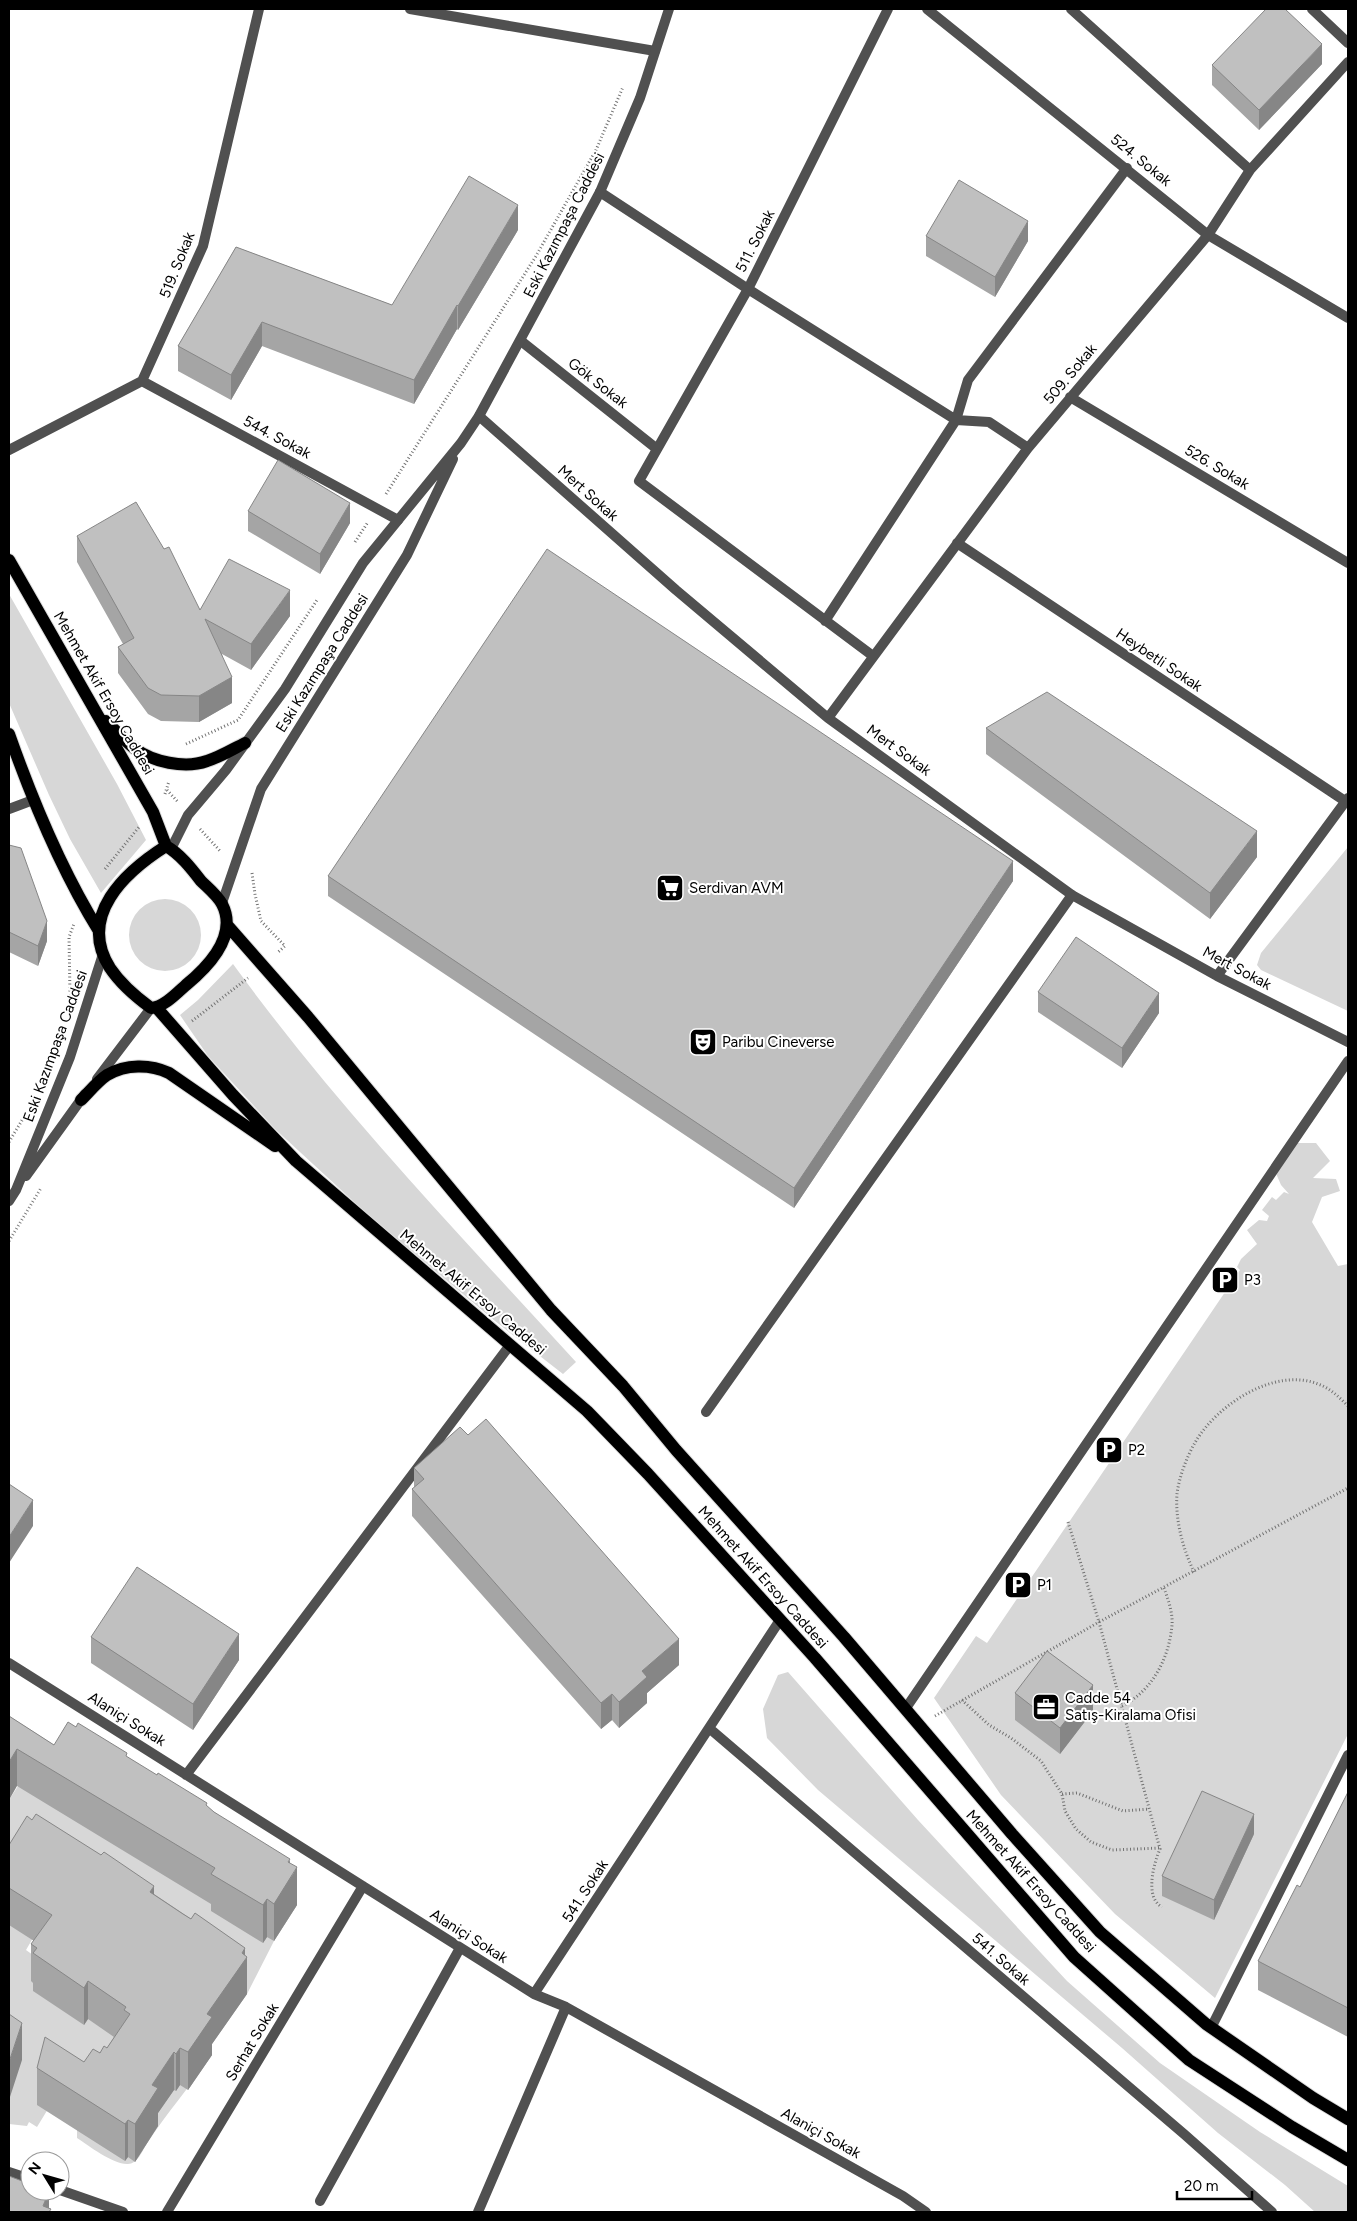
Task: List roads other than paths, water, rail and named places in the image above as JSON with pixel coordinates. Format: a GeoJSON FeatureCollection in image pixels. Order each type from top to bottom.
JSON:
{"type":"FeatureCollection","features":[{"type":"Feature","properties":{"kind":"main road","name":"Mehmet Akif Ersoy Caddesi"},"geometry":{"type":"LineString","coordinates":[[9,560],[153,812],[168,848]]}},
{"type":"Feature","properties":{"kind":"main road"},"geometry":{"type":"LineString","coordinates":[[96,711],[136,749],[160,760],[184,764],[207,762],[245,743]]}},
{"type":"Feature","properties":{"kind":"main road"},"geometry":{"type":"LineString","coordinates":[[9,734],[33,800],[81,902],[99,931]]}},
{"type":"Feature","properties":{"kind":"main road"},"geometry":{"type":"LineString","coordinates":[[168,848],[183,860],[222,903],[228,926],[215,955],[199,974],[153,1008],[122,982],[110,968],[103,954],[99,931],[102,912],[112,894],[126,876],[143,860],[168,848]]}},
{"type":"Feature","properties":{"kind":"main road","name":"Mehmet Akif Ersoy Caddesi"},"geometry":{"type":"LineString","coordinates":[[228,926],[308,1017],[551,1310],[623,1386],[676,1450],[906,1708],[1012,1834],[1100,1932],[1211,2028],[1313,2098],[1348,2119]]}},
{"type":"Feature","properties":{"kind":"main road","name":"Mehmet Akif Ersoy Caddesi"},"geometry":{"type":"LineString","coordinates":[[153,1008],[296,1161],[587,1411],[648,1474],[780,1620],[1074,1957],[1189,2060],[1292,2127],[1348,2160]]}},
{"type":"Feature","properties":{"kind":"main road"},"geometry":{"type":"LineString","coordinates":[[81,1100],[107,1075],[130,1067],[155,1066],[169,1072],[296,1161]]}},
{"type":"Feature","properties":{"kind":"street","name":"519. Sokak"},"geometry":{"type":"LineString","coordinates":[[142,381],[203,246],[259,9]]}},
{"type":"Feature","properties":{"kind":"street"},"geometry":{"type":"LineString","coordinates":[[410,9],[656,51]]}},
{"type":"Feature","properties":{"kind":"street","name":"Eski Kazımpaşa Caddesi"},"geometry":{"type":"LineString","coordinates":[[168,848],[188,815],[226,770],[285,688],[363,563],[461,443],[479,416],[600,192],[640,98],[669,9]]}},
{"type":"Feature","properties":{"kind":"street","name":"511. Sokak"},"geometry":{"type":"LineString","coordinates":[[825,621],[640,481],[748,289],[888,9]]}},
{"type":"Feature","properties":{"kind":"street","name":"524. Sokak"},"geometry":{"type":"LineString","coordinates":[[927,9],[1208,234],[1348,318]]}},
{"type":"Feature","properties":{"kind":"street"},"geometry":{"type":"LineString","coordinates":[[1072,9],[1250,170]]}},
{"type":"Feature","properties":{"kind":"street"},"geometry":{"type":"LineString","coordinates":[[1312,9],[1348,43]]}},
{"type":"Feature","properties":{"kind":"street","name":"509. Sokak"},"geometry":{"type":"LineString","coordinates":[[828,718],[1028,448],[1208,234],[1250,170],[1348,62]]}},
{"type":"Feature","properties":{"kind":"street"},"geometry":{"type":"LineString","coordinates":[[873,656],[825,621],[956,420],[968,380],[1127,168]]}},
{"type":"Feature","properties":{"kind":"street"},"geometry":{"type":"LineString","coordinates":[[600,192],[748,289],[956,420],[989,422],[1028,448]]}},
{"type":"Feature","properties":{"kind":"street","name":"Gök Sokak"},"geometry":{"type":"LineString","coordinates":[[521,341],[657,449]]}},
{"type":"Feature","properties":{"kind":"street"},"geometry":{"type":"LineString","coordinates":[[9,450],[142,381]]}},
{"type":"Feature","properties":{"kind":"street","name":"544. Sokak"},"geometry":{"type":"LineString","coordinates":[[142,381],[398,520]]}},
{"type":"Feature","properties":{"kind":"street","name":"526. Sokak"},"geometry":{"type":"LineString","coordinates":[[1070,397],[1348,563]]}},
{"type":"Feature","properties":{"kind":"street","name":"Mert Sokak"},"geometry":{"type":"LineString","coordinates":[[479,416],[676,590],[828,718],[1072,895],[1217,976],[1348,1042]]}},
{"type":"Feature","properties":{"kind":"street","name":"Eski Kazımpaşa Caddesi"},"geometry":{"type":"LineString","coordinates":[[222,903],[261,789],[407,555],[461,443]]}},
{"type":"Feature","properties":{"kind":"street","name":"Heybetli Sokak"},"geometry":{"type":"LineString","coordinates":[[957,543],[1347,800]]}},
{"type":"Feature","properties":{"kind":"street"},"geometry":{"type":"LineString","coordinates":[[9,809],[33,800]]}},
{"type":"Feature","properties":{"kind":"street"},"geometry":{"type":"LineString","coordinates":[[1217,976],[1347,800]]}},
{"type":"Feature","properties":{"kind":"street"},"geometry":{"type":"LineString","coordinates":[[706,1412],[1072,895]]}},
{"type":"Feature","properties":{"kind":"street","name":"Eski Kazımpaşa Caddesi"},"geometry":{"type":"LineString","coordinates":[[9,1201],[12,1188],[70,1056],[103,954]]}},
{"type":"Feature","properties":{"kind":"street"},"geometry":{"type":"LineString","coordinates":[[12,1188],[153,1008]]}},
{"type":"Feature","properties":{"kind":"street"},"geometry":{"type":"LineString","coordinates":[[906,1708],[1348,1061]]}},
{"type":"Feature","properties":{"kind":"street"},"geometry":{"type":"LineString","coordinates":[[186,1774],[510,1345]]}},
{"type":"Feature","properties":{"kind":"street","name":"541. Sokak"},"geometry":{"type":"LineString","coordinates":[[534,1994],[780,1620]]}},
{"type":"Feature","properties":{"kind":"street","name":"Alaniçi Sokak"},"geometry":{"type":"LineString","coordinates":[[9,1663],[534,1994],[566,2007],[903,2196],[926,2212]]}},
{"type":"Feature","properties":{"kind":"street","name":"541. Sokak"},"geometry":{"type":"LineString","coordinates":[[709,1728],[1184,2134],[1272,2212]]}},
{"type":"Feature","properties":{"kind":"street"},"geometry":{"type":"LineString","coordinates":[[1211,2028],[1348,1755]]}},
{"type":"Feature","properties":{"kind":"street","name":"Serhat Sokak"},"geometry":{"type":"LineString","coordinates":[[167,2212],[363,1886]]}},
{"type":"Feature","properties":{"kind":"street"},"geometry":{"type":"LineString","coordinates":[[320,2201],[460,1948]]}},
{"type":"Feature","properties":{"kind":"street"},"geometry":{"type":"LineString","coordinates":[[478,2212],[566,2007]]}},
{"type":"Feature","properties":{"kind":"street"},"geometry":{"type":"LineString","coordinates":[[70,2193],[123,2212]]}},
{"type":"Feature","properties":{"kind":"place","name":"Serdivan AVM"},"geometry":{"type":"Point","coordinates":[670,888]}},
{"type":"Feature","properties":{"kind":"place","name":"Paribu Cineverse"},"geometry":{"type":"Point","coordinates":[703,1042]}},
{"type":"Feature","properties":{"kind":"place","name":"P3"},"geometry":{"type":"Point","coordinates":[1225,1280]}},
{"type":"Feature","properties":{"kind":"place","name":"P2"},"geometry":{"type":"Point","coordinates":[1109,1450]}},
{"type":"Feature","properties":{"kind":"place","name":"P1"},"geometry":{"type":"Point","coordinates":[1018,1585]}},
{"type":"Feature","properties":{"kind":"place","name":"Cadde 54 Satış-Kiralama Ofisi"},"geometry":{"type":"Point","coordinates":[1046,1707]}}]}
